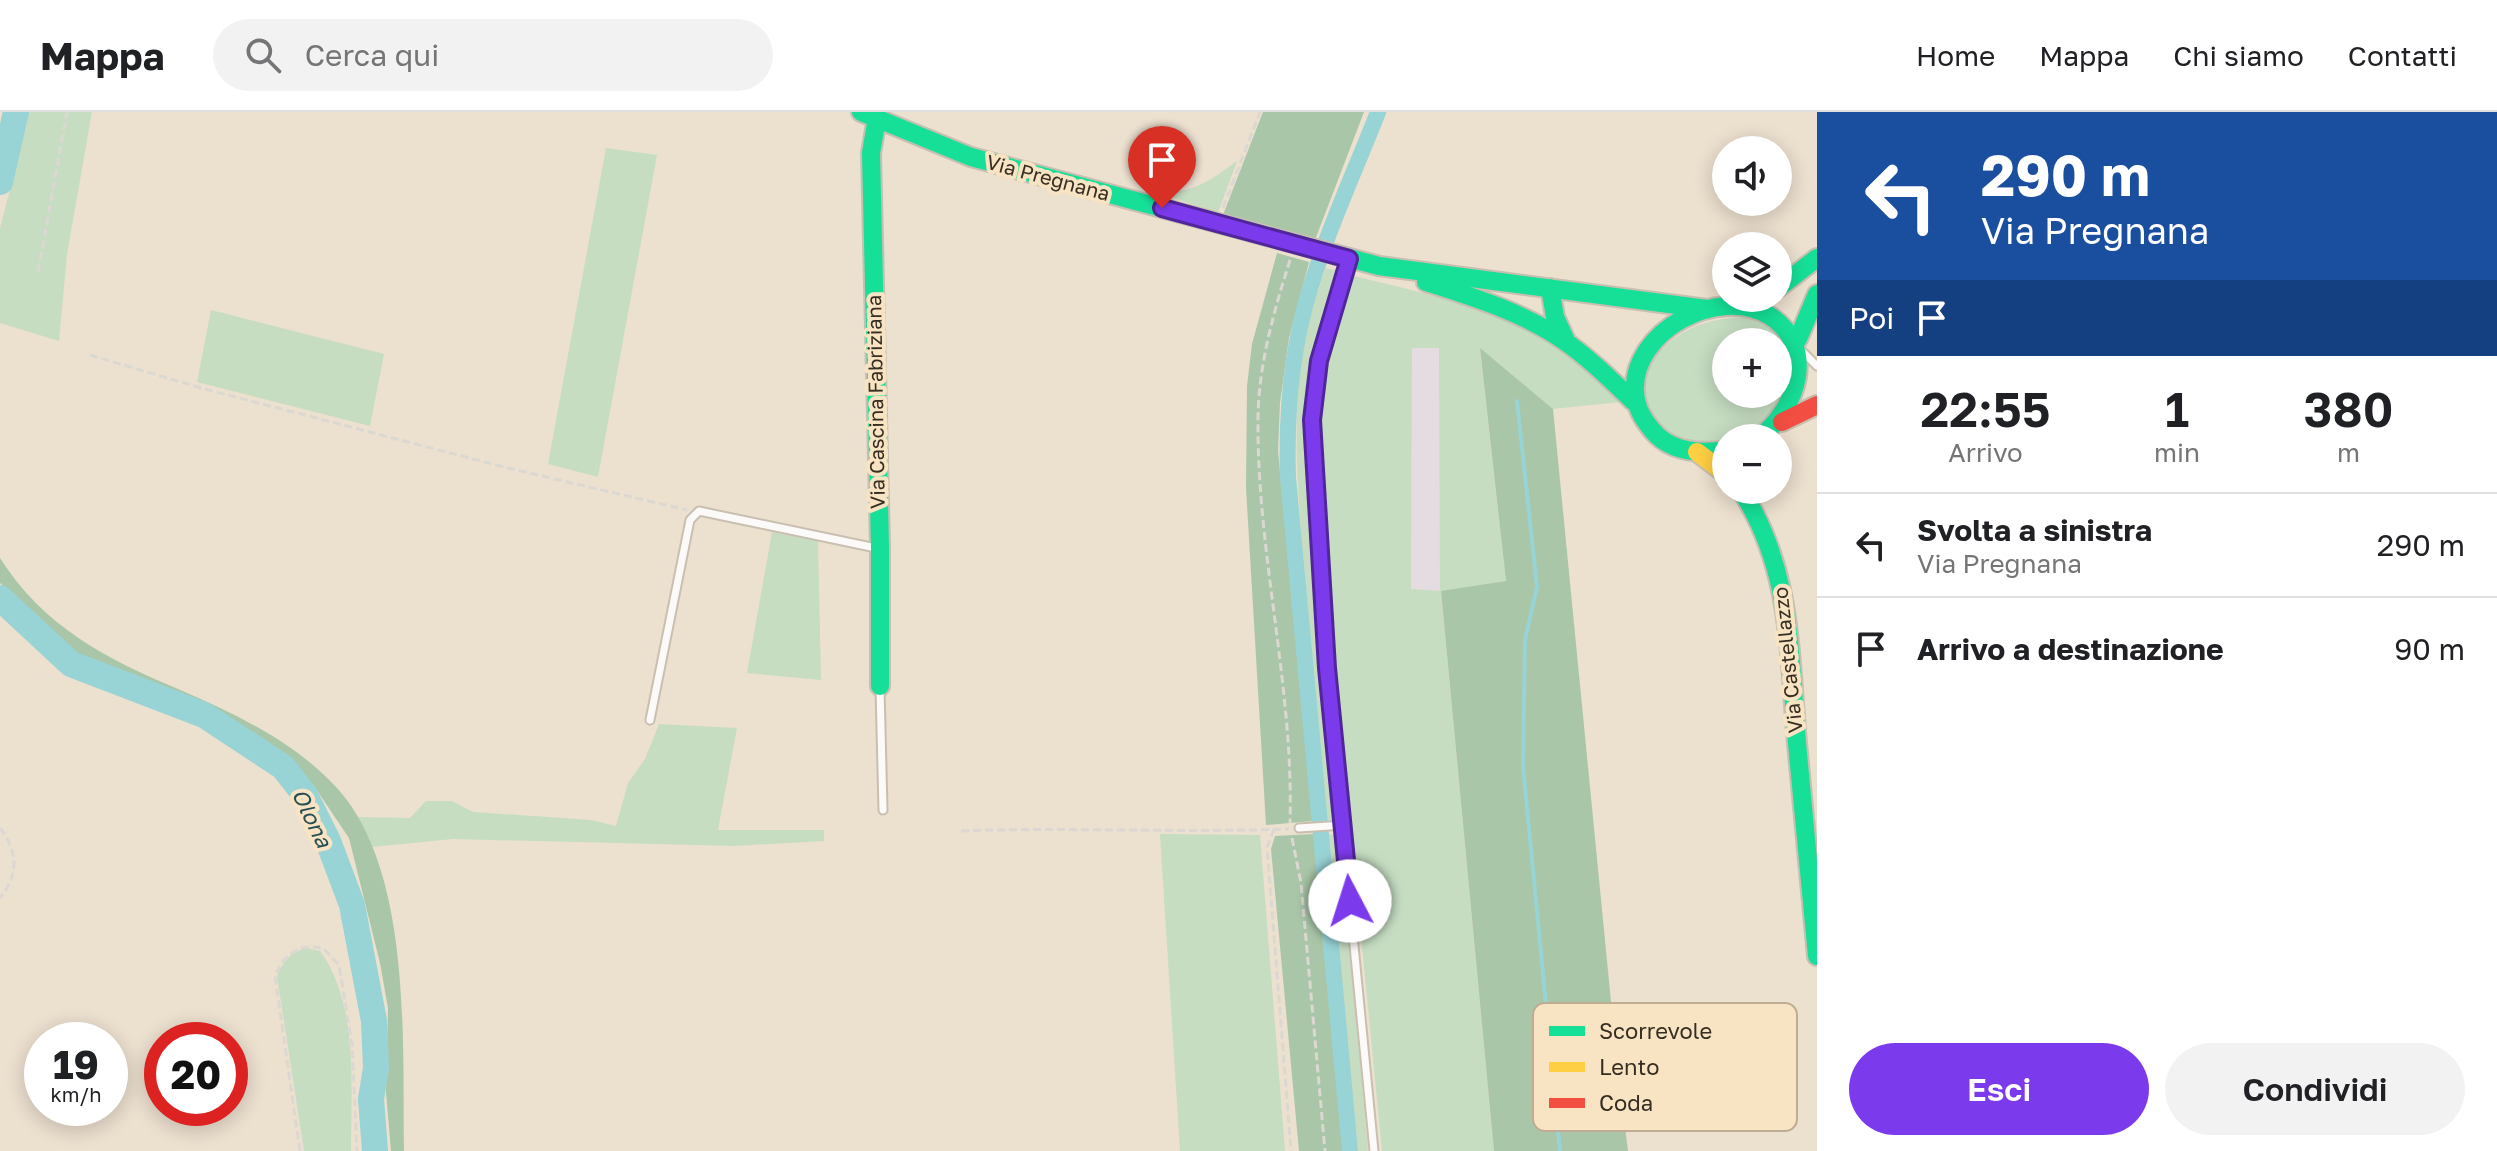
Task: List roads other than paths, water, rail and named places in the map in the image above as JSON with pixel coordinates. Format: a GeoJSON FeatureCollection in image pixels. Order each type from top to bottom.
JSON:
{"type":"FeatureCollection","features":[{"type":"Feature","properties":{"kind":"street","name":"Via Pregnana"},"geometry":{"type":"LineString","coordinates":[[869,115],[971,157],[1379,266],[1483,301],[1533,323],[1567,343],[1633,401],[1641,417],[1659,438],[1671,445],[1697,452]]}},
{"type":"Feature","properties":{"kind":"street","name":"Via Cascina Fabriziana"},"geometry":{"type":"LineString","coordinates":[[869,115],[880,547],[880,686]]}},
{"type":"Feature","properties":{"kind":"street"},"geometry":{"type":"LineString","coordinates":[[1792,277],[1817,258]]}},
{"type":"Feature","properties":{"kind":"street","name":"Via Pregnana"},"geometry":{"type":"LineString","coordinates":[[1379,266],[1707,309]]}},
{"type":"Feature","properties":{"kind":"street"},"geometry":{"type":"LineString","coordinates":[[1550,288],[1557,324],[1567,343]]}},
{"type":"Feature","properties":{"kind":"street"},"geometry":{"type":"LineString","coordinates":[[1775,424],[1789,411],[1802,381],[1800,345],[1817,294]]}},
{"type":"Feature","properties":{"kind":"street"},"geometry":{"type":"LineString","coordinates":[[1633,401],[1636,378],[1650,346],[1671,327],[1712,308]]}},
{"type":"Feature","properties":{"kind":"street"},"geometry":{"type":"LineString","coordinates":[[1765,312],[1777,320],[1800,345]]}},
{"type":"Feature","properties":{"kind":"street"},"geometry":{"type":"LineString","coordinates":[[1778,424],[1795,413],[1817,405]]}},
{"type":"Feature","properties":{"kind":"street"},"geometry":{"type":"LineString","coordinates":[[1697,452],[1712,451]]}},
{"type":"Feature","properties":{"kind":"street"},"geometry":{"type":"LineString","coordinates":[[1697,452],[1712,463]]}},
{"type":"Feature","properties":{"kind":"street","name":"Via Castellazzo"},"geometry":{"type":"LineString","coordinates":[[1751,504],[1757,512]]}},
{"type":"Feature","properties":{"kind":"street","name":"Via Castellazzo"},"geometry":{"type":"LineString","coordinates":[[1755,504],[1772,550],[1785,610],[1817,956]]}},
{"type":"Feature","properties":{"kind":"lane"},"geometry":{"type":"LineString","coordinates":[[1345,258],[1319,361],[1312,420],[1327,668],[1374,1151]]}},
{"type":"Feature","properties":{"kind":"lane"},"geometry":{"type":"LineString","coordinates":[[1800,345],[1817,366]]}},
{"type":"Feature","properties":{"kind":"lane"},"geometry":{"type":"LineString","coordinates":[[650,720],[690,520],[699,511],[871,548],[880,547]]}},
{"type":"Feature","properties":{"kind":"lane"},"geometry":{"type":"LineString","coordinates":[[880,686],[883,810]]}},
{"type":"Feature","properties":{"kind":"lane"},"geometry":{"type":"LineString","coordinates":[[1299,828],[1343,825]]}},
{"type":"Feature","properties":{"kind":"waterway","name":"Olona"},"geometry":{"type":"LineString","coordinates":[[0,182],[16,112]]}},
{"type":"Feature","properties":{"kind":"waterway"},"geometry":{"type":"LineString","coordinates":[[1350,1151],[1288,477],[1288,429],[1294,358],[1310,289],[1333,222],[1378,112]]}},
{"type":"Feature","properties":{"kind":"waterway"},"geometry":{"type":"LineString","coordinates":[[1517,401],[1537,587],[1525,640],[1523,766],[1546,1003]]}},
{"type":"Feature","properties":{"kind":"waterway","name":"Olona"},"geometry":{"type":"LineString","coordinates":[[0,598],[71,664],[204,715],[283,767],[305,795],[328,841],[352,905],[374,1021],[376,1068],[371,1099],[375,1151]]}},
{"type":"Feature","properties":{"kind":"waterway"},"geometry":{"type":"LineString","coordinates":[[1558,1131],[1560,1151]]}}]}
